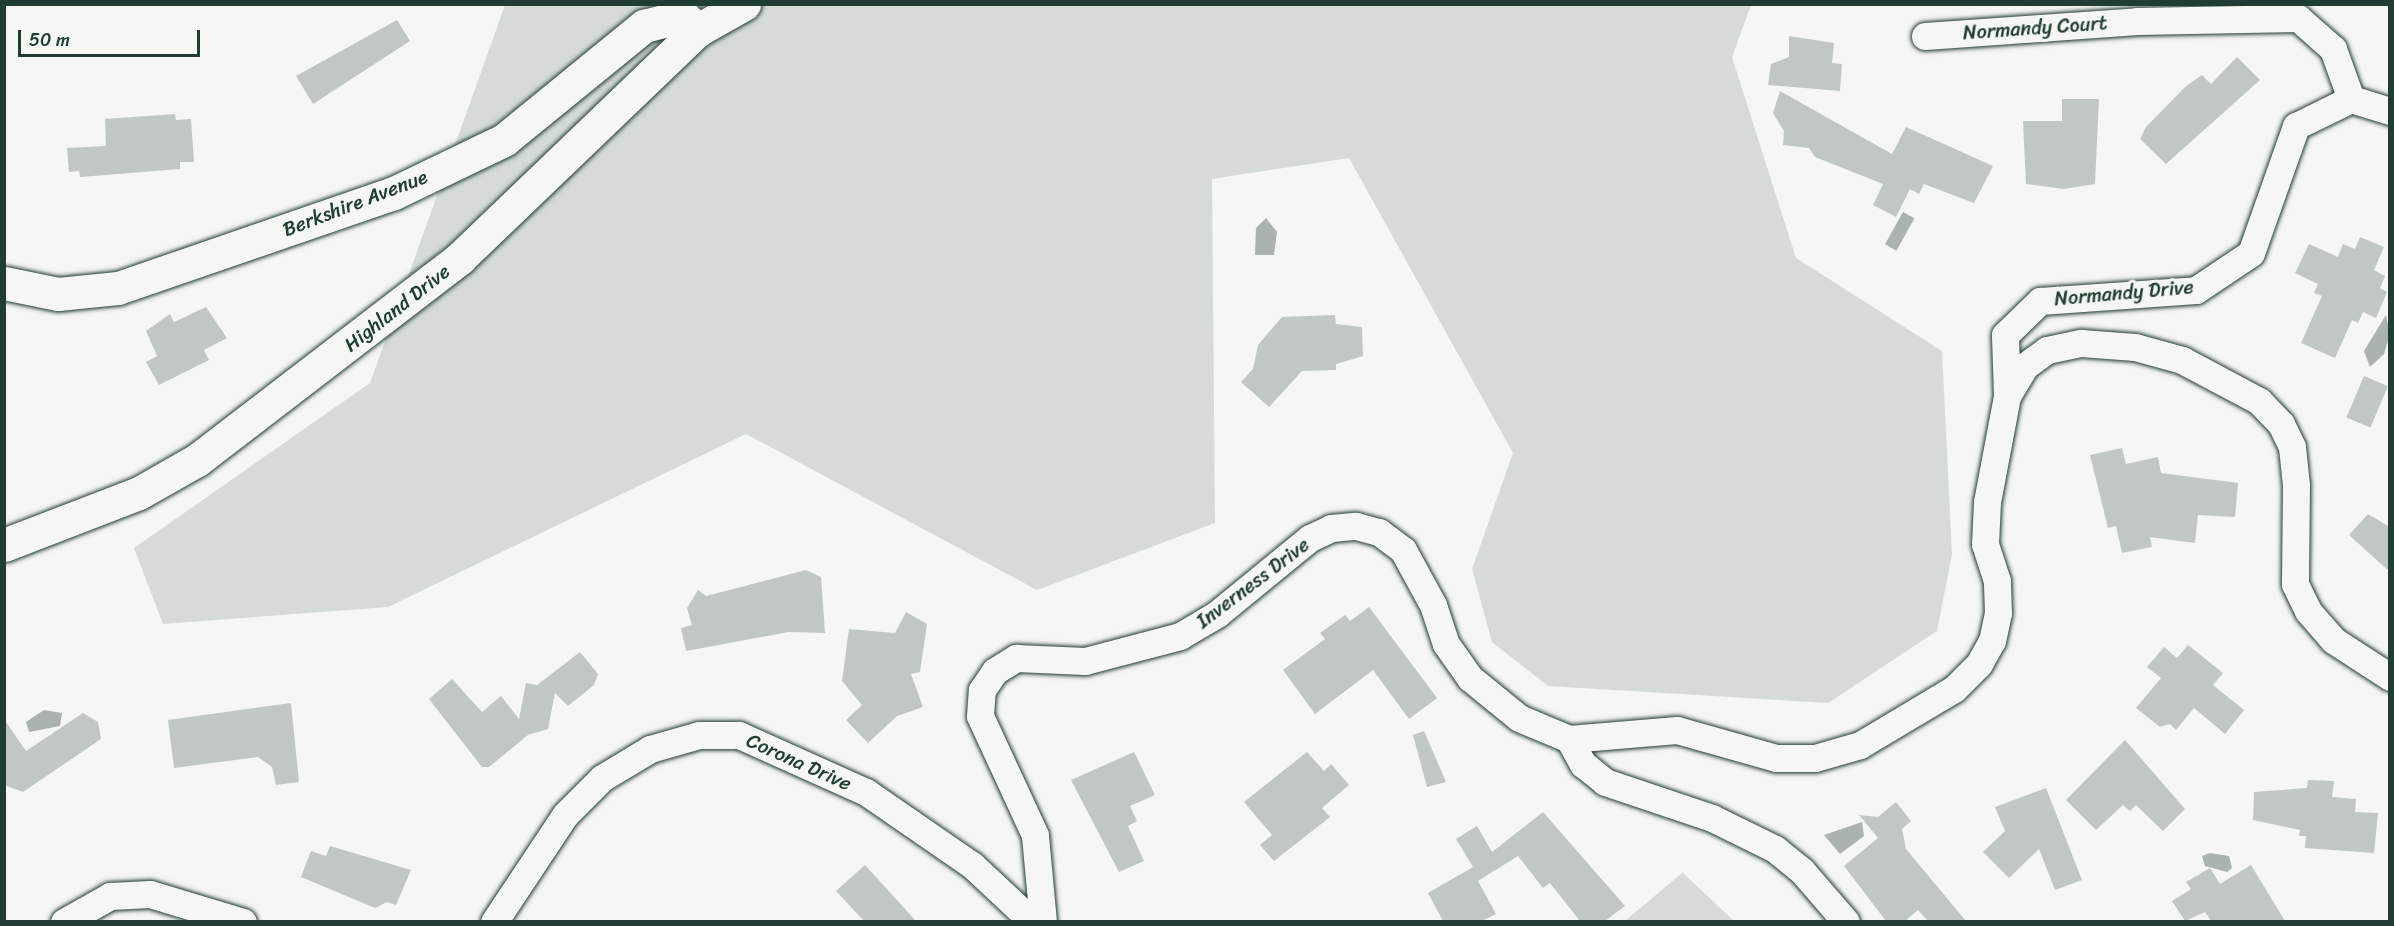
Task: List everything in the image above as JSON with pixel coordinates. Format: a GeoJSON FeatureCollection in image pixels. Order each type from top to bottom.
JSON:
{"type":"FeatureCollection","features":[{"type":"Feature","properties":{"kind":"street","name":"Highland Drive"},"geometry":{"type":"LineString","coordinates":[[4,545],[139,493],[197,460],[460,258],[698,30],[744,4]]}},
{"type":"Feature","properties":{"kind":"street","name":"Berkshire Avenue"},"geometry":{"type":"LineString","coordinates":[[4,283],[58,294],[118,288],[394,193],[504,140],[644,26],[683,16],[698,30]]}},
{"type":"Feature","properties":{"kind":"street","name":"Normandy Court"},"geometry":{"type":"LineString","coordinates":[[1925,36],[2137,21],[2298,18],[2333,49],[2351,99]]}},
{"type":"Feature","properties":{"kind":"street"},"geometry":{"type":"LineString","coordinates":[[2351,99],[2390,111]]}},
{"type":"Feature","properties":{"kind":"street","name":"Normandy Drive"},"geometry":{"type":"LineString","coordinates":[[2007,396],[2005,335],[2040,301],[2196,290],[2251,254],[2296,126],[2351,99]]}},
{"type":"Feature","properties":{"kind":"street","name":"Inverness Drive"},"geometry":{"type":"LineString","coordinates":[[1043,921],[1035,835],[980,716],[982,690],[995,671],[1016,658],[1085,661],[1180,636],[1331,528],[1378,532],[1403,550],[1419,575],[1446,644],[1470,678],[1519,718],[1569,740],[1677,730],[1776,758],[1815,758],[1860,745],[1954,688],[1979,664],[1992,641],[1998,613],[1986,523],[2007,396],[2025,366],[2047,350],[2081,343],[2135,347],[2182,360],[2259,401],[2292,447],[2295,584],[2308,611],[2333,640],[2390,677]]}},
{"type":"Feature","properties":{"kind":"street","name":"Corona Drive"},"geometry":{"type":"LineString","coordinates":[[494,921],[565,815],[602,778],[650,749],[699,735],[739,735],[866,792],[972,865],[1033,921]]}},
{"type":"Feature","properties":{"kind":"street"},"geometry":{"type":"LineString","coordinates":[[1569,740],[1583,764],[1605,782],[1712,818],[1775,849],[1802,871],[1846,921]]}},
{"type":"Feature","properties":{"kind":"street"},"geometry":{"type":"LineString","coordinates":[[64,921],[110,896],[150,894],[243,921]]}},
{"type":"Feature","properties":{"kind":"shaded area"},"geometry":{"type":"Polygon","coordinates":[[[505,5],[1751,5],[1732,57],[1796,258],[1942,351],[1952,554],[1937,631],[1828,703],[1548,686],[1492,642],[1472,569],[1513,453],[1349,158],[1212,179],[1215,523],[1037,590],[746,434],[388,607],[163,624],[134,548],[370,383],[505,5]]]}},
{"type":"Feature","properties":{"kind":"shaded area"},"geometry":{"type":"Polygon","coordinates":[[[1903,212],[1914,218],[1896,251],[1885,244],[1903,212]]]}},
{"type":"Feature","properties":{"kind":"shaded area"},"geometry":{"type":"Polygon","coordinates":[[[1266,218],[1277,232],[1274,255],[1255,255],[1256,228],[1266,218]]]}},
{"type":"Feature","properties":{"kind":"shaded area"},"geometry":{"type":"Polygon","coordinates":[[[2386,315],[2390,334],[2384,354],[2370,367],[2364,351],[2386,315]]]}},
{"type":"Feature","properties":{"kind":"shaded area"},"geometry":{"type":"Polygon","coordinates":[[[44,710],[62,713],[60,726],[29,732],[26,722],[44,710]]]}},
{"type":"Feature","properties":{"kind":"shaded area"},"geometry":{"type":"Polygon","coordinates":[[[1862,822],[1864,836],[1840,854],[1824,835],[1862,822]]]}},
{"type":"Feature","properties":{"kind":"shaded area"},"geometry":{"type":"Polygon","coordinates":[[[2210,853],[2229,856],[2232,868],[2227,872],[2205,866],[2202,856],[2210,853]]]}},
{"type":"Feature","properties":{"kind":"shaded area"},"geometry":{"type":"Polygon","coordinates":[[[1682,873],[1734,921],[1625,921],[1682,873]]]}},
{"type":"Feature","properties":{"kind":"building"},"geometry":{"type":"Polygon","coordinates":[[[397,20],[410,41],[313,104],[296,76],[397,20]]]}},
{"type":"Feature","properties":{"kind":"building"},"geometry":{"type":"Polygon","coordinates":[[[1789,36],[1834,43],[1832,63],[1842,64],[1840,91],[1768,85],[1771,64],[1789,57],[1789,36]]]}},
{"type":"Feature","properties":{"kind":"building"},"geometry":{"type":"Polygon","coordinates":[[[2237,57],[2260,80],[2166,164],[2140,139],[2146,127],[2185,87],[2202,75],[2211,84],[2237,57]]]}},
{"type":"Feature","properties":{"kind":"building"},"geometry":{"type":"Polygon","coordinates":[[[1780,91],[1892,154],[1906,127],[1993,166],[1974,203],[1924,184],[1919,194],[1910,189],[1896,217],[1873,205],[1883,184],[1815,157],[1809,148],[1783,145],[1784,131],[1773,113],[1780,91]]]}},
{"type":"Feature","properties":{"kind":"building"},"geometry":{"type":"Polygon","coordinates":[[[2062,99],[2099,99],[2095,184],[2064,189],[2026,184],[2023,121],[2062,121],[2062,99]]]}},
{"type":"Feature","properties":{"kind":"building"},"geometry":{"type":"Polygon","coordinates":[[[175,114],[176,120],[191,119],[194,162],[180,162],[180,169],[80,177],[79,171],[69,172],[67,148],[106,146],[105,119],[175,114]]]}},
{"type":"Feature","properties":{"kind":"building"},"geometry":{"type":"Polygon","coordinates":[[[2360,237],[2384,247],[2374,270],[2385,276],[2380,288],[2387,292],[2376,318],[2363,312],[2358,323],[2352,320],[2335,358],[2301,343],[2322,296],[2314,293],[2318,284],[2295,273],[2309,244],[2338,257],[2343,244],[2355,249],[2360,237]]]}},
{"type":"Feature","properties":{"kind":"building"},"geometry":{"type":"Polygon","coordinates":[[[206,307],[227,338],[204,350],[209,360],[159,385],[146,362],[157,356],[146,331],[170,314],[174,322],[206,307]]]}},
{"type":"Feature","properties":{"kind":"building"},"geometry":{"type":"Polygon","coordinates":[[[1335,315],[1336,324],[1362,327],[1363,356],[1336,364],[1336,370],[1302,371],[1269,407],[1241,382],[1253,369],[1258,345],[1282,317],[1335,315]]]}},
{"type":"Feature","properties":{"kind":"building"},"geometry":{"type":"Polygon","coordinates":[[[2364,376],[2388,386],[2370,428],[2346,417],[2364,376]]]}},
{"type":"Feature","properties":{"kind":"building"},"geometry":{"type":"Polygon","coordinates":[[[2122,448],[2126,464],[2158,457],[2161,473],[2238,483],[2235,517],[2198,515],[2195,543],[2150,537],[2152,547],[2122,553],[2116,526],[2108,528],[2090,455],[2122,448]]]}},
{"type":"Feature","properties":{"kind":"building"},"geometry":{"type":"Polygon","coordinates":[[[2368,514],[2390,527],[2390,572],[2349,535],[2368,514]]]}},
{"type":"Feature","properties":{"kind":"building"},"geometry":{"type":"Polygon","coordinates":[[[806,570],[821,577],[825,633],[789,632],[686,651],[681,628],[692,625],[687,608],[698,590],[706,596],[806,570]]]}},
{"type":"Feature","properties":{"kind":"building"},"geometry":{"type":"Polygon","coordinates":[[[1369,607],[1437,698],[1409,719],[1373,670],[1315,714],[1283,670],[1325,639],[1320,633],[1345,615],[1350,621],[1369,607]]]}},
{"type":"Feature","properties":{"kind":"building"},"geometry":{"type":"Polygon","coordinates":[[[906,612],[927,624],[920,672],[911,674],[923,707],[897,716],[868,743],[846,720],[862,705],[842,681],[849,629],[895,633],[906,612]]]}},
{"type":"Feature","properties":{"kind":"building"},"geometry":{"type":"Polygon","coordinates":[[[2188,645],[2223,673],[2213,685],[2244,710],[2225,734],[2194,708],[2176,730],[2170,724],[2160,727],[2136,708],[2161,678],[2147,667],[2164,647],[2177,658],[2188,645]]]}},
{"type":"Feature","properties":{"kind":"building"},"geometry":{"type":"Polygon","coordinates":[[[580,652],[598,674],[594,685],[568,706],[555,693],[548,729],[528,735],[489,767],[482,767],[429,699],[452,679],[482,712],[501,696],[519,719],[526,683],[537,685],[580,652]]]}},
{"type":"Feature","properties":{"kind":"building"},"geometry":{"type":"Polygon","coordinates":[[[291,703],[299,782],[276,785],[272,767],[258,757],[174,768],[168,720],[291,703]]]}},
{"type":"Feature","properties":{"kind":"building"},"geometry":{"type":"Polygon","coordinates":[[[83,713],[98,722],[101,739],[23,792],[4,785],[4,719],[26,751],[83,713]]]}},
{"type":"Feature","properties":{"kind":"building"},"geometry":{"type":"Polygon","coordinates":[[[1424,731],[1446,782],[1427,787],[1413,735],[1424,731]]]}},
{"type":"Feature","properties":{"kind":"building"},"geometry":{"type":"Polygon","coordinates":[[[2125,740],[2185,809],[2163,831],[2136,805],[2130,811],[2123,805],[2096,830],[2066,800],[2125,740]]]}},
{"type":"Feature","properties":{"kind":"building"},"geometry":{"type":"Polygon","coordinates":[[[1134,752],[1155,795],[1130,806],[1137,821],[1128,826],[1144,861],[1119,872],[1071,780],[1134,752]]]}},
{"type":"Feature","properties":{"kind":"building"},"geometry":{"type":"Polygon","coordinates":[[[1307,752],[1324,771],[1331,764],[1349,785],[1322,808],[1330,817],[1274,861],[1260,845],[1272,835],[1244,802],[1307,752]]]}},
{"type":"Feature","properties":{"kind":"building"},"geometry":{"type":"Polygon","coordinates":[[[2308,780],[2334,781],[2332,797],[2356,799],[2355,812],[2378,813],[2374,853],[2305,848],[2306,836],[2299,836],[2300,830],[2253,820],[2254,792],[2307,788],[2308,780]]]}},
{"type":"Feature","properties":{"kind":"building"},"geometry":{"type":"Polygon","coordinates":[[[2046,788],[2082,880],[2055,890],[2039,849],[2009,878],[1983,852],[2005,831],[1995,807],[2046,788]]]}},
{"type":"Feature","properties":{"kind":"building"},"geometry":{"type":"Polygon","coordinates":[[[1896,802],[1911,821],[1902,829],[1906,849],[1966,921],[1928,921],[1918,910],[1905,921],[1886,921],[1844,866],[1878,838],[1859,815],[1878,817],[1896,802]]]}},
{"type":"Feature","properties":{"kind":"building"},"geometry":{"type":"Polygon","coordinates":[[[1543,812],[1625,906],[1605,921],[1580,921],[1550,883],[1543,888],[1518,856],[1478,881],[1496,914],[1482,921],[1443,921],[1428,893],[1473,867],[1456,839],[1477,826],[1492,852],[1543,812]]]}},
{"type":"Feature","properties":{"kind":"building"},"geometry":{"type":"Polygon","coordinates":[[[330,846],[411,870],[396,905],[387,902],[375,908],[301,877],[311,851],[326,856],[330,846]]]}},
{"type":"Feature","properties":{"kind":"building"},"geometry":{"type":"Polygon","coordinates":[[[865,865],[916,921],[864,921],[836,891],[865,865]]]}},
{"type":"Feature","properties":{"kind":"building"},"geometry":{"type":"Polygon","coordinates":[[[2251,865],[2285,921],[2211,921],[2205,912],[2185,921],[2172,901],[2191,889],[2186,882],[2210,868],[2220,884],[2251,865]]]}}]}
